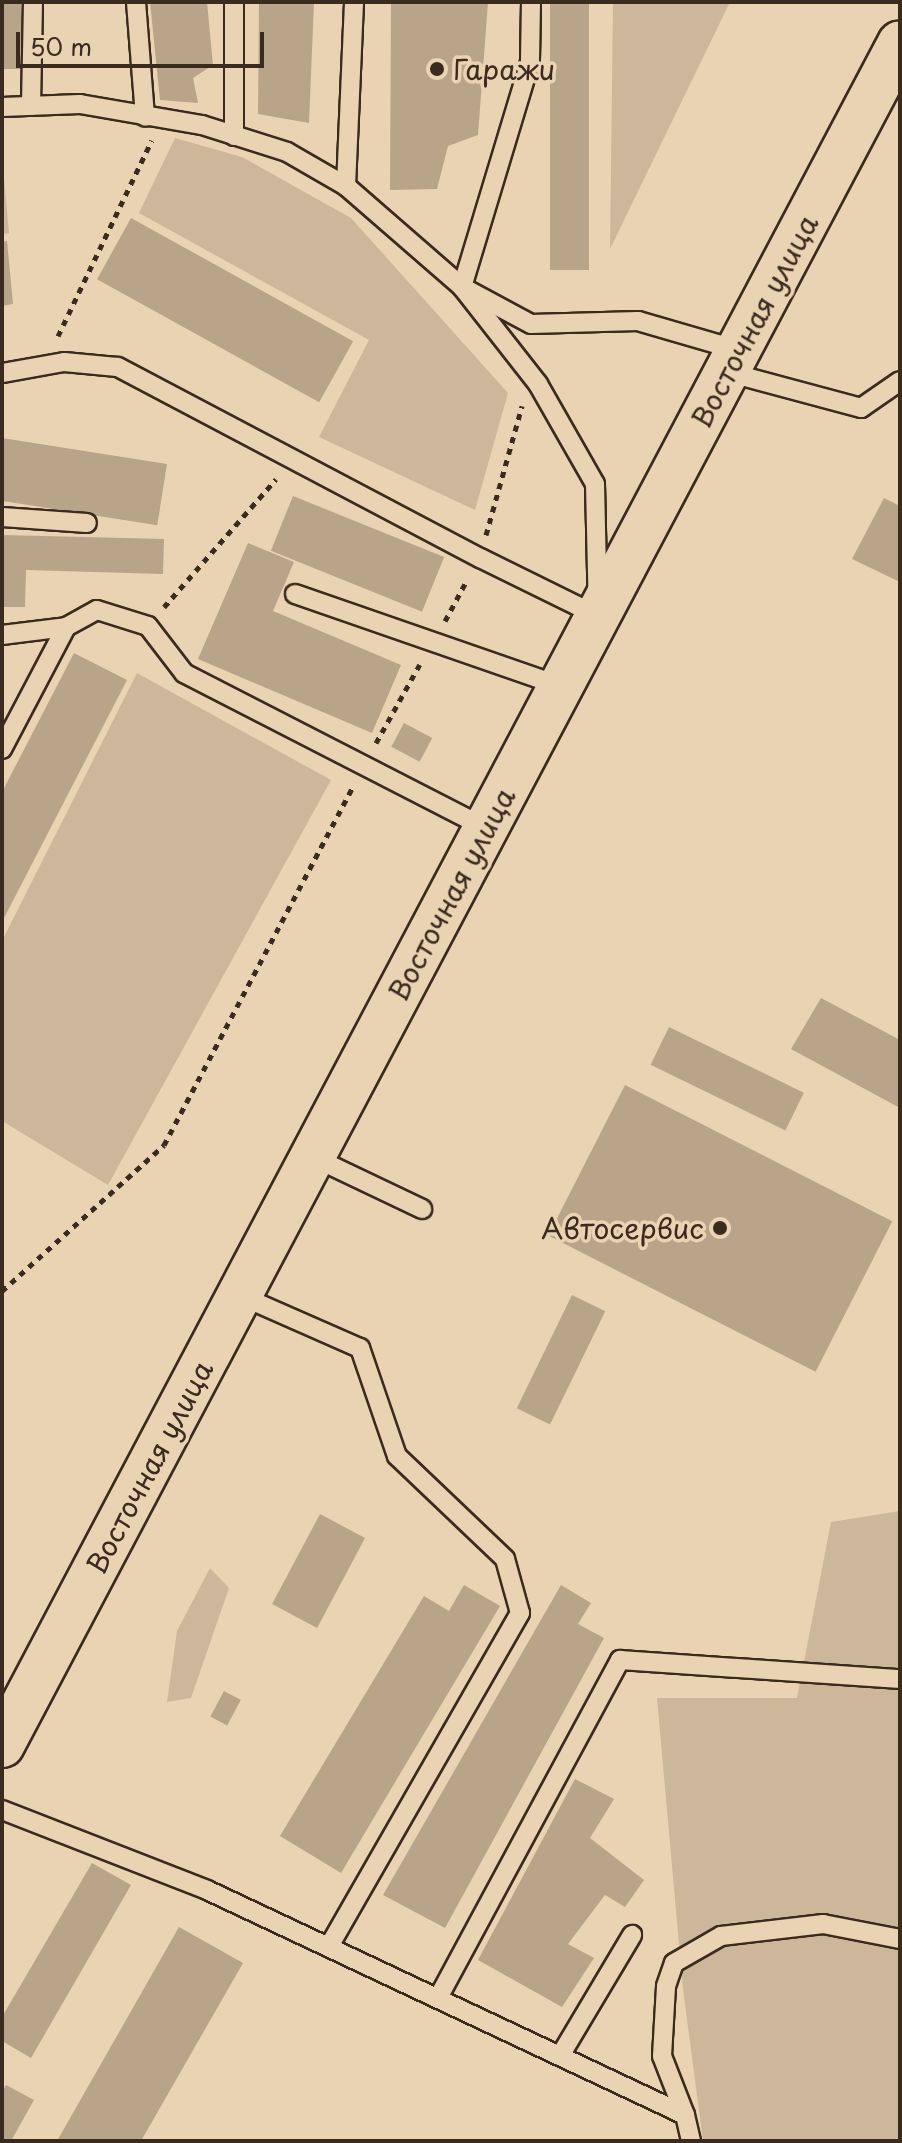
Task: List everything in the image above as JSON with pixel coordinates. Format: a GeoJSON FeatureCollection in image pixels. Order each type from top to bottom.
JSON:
{"type":"FeatureCollection","features":[{"type":"Feature","properties":{"kind":"main road","name":"Восточная улица"},"geometry":{"type":"LineString","coordinates":[[8,1717],[313,1157],[900,43]]}},
{"type":"Feature","properties":{"kind":"lane"},"geometry":{"type":"LineString","coordinates":[[31,106],[33,2]]}},
{"type":"Feature","properties":{"kind":"lane"},"geometry":{"type":"LineString","coordinates":[[136,2],[153,118]]}},
{"type":"Feature","properties":{"kind":"lane"},"geometry":{"type":"LineString","coordinates":[[234,2],[234,136]]}},
{"type":"Feature","properties":{"kind":"lane"},"geometry":{"type":"LineString","coordinates":[[346,186],[354,2]]}},
{"type":"Feature","properties":{"kind":"lane"},"geometry":{"type":"LineString","coordinates":[[462,287],[530,62],[531,2]]}},
{"type":"Feature","properties":{"kind":"lane"},"geometry":{"type":"LineString","coordinates":[[2,107],[80,104],[202,125],[287,152],[346,186],[462,287],[531,375],[595,484],[598,616],[480,558],[117,367],[64,362],[2,373]]}},
{"type":"Feature","properties":{"kind":"lane"},"geometry":{"type":"LineString","coordinates":[[462,287],[531,324],[638,321],[733,361],[861,408],[900,381]]}},
{"type":"Feature","properties":{"kind":"lane"},"geometry":{"type":"LineString","coordinates":[[2,517],[87,523]]}},
{"type":"Feature","properties":{"kind":"lane"},"geometry":{"type":"LineString","coordinates":[[295,594],[561,686]]}},
{"type":"Feature","properties":{"kind":"lane"},"geometry":{"type":"LineString","coordinates":[[2,635],[66,627],[97,610],[148,626],[184,673],[486,828]]}},
{"type":"Feature","properties":{"kind":"lane"},"geometry":{"type":"LineString","coordinates":[[2,749],[66,627]]}},
{"type":"Feature","properties":{"kind":"lane"},"geometry":{"type":"LineString","coordinates":[[313,1157],[422,1209]]}},
{"type":"Feature","properties":{"kind":"lane"},"geometry":{"type":"LineString","coordinates":[[239,1295],[360,1348],[397,1456],[505,1559],[520,1613],[329,1947]]}},
{"type":"Feature","properties":{"kind":"lane"},"geometry":{"type":"LineString","coordinates":[[438,1998],[620,1660],[900,1679]]}},
{"type":"Feature","properties":{"kind":"lane"},"geometry":{"type":"LineString","coordinates":[[2,1810],[207,1890],[685,2115]]}},
{"type":"Feature","properties":{"kind":"lane"},"geometry":{"type":"LineString","coordinates":[[692,2139],[662,2056],[666,1986],[674,1963],[721,1936],[823,1924],[900,1939]]}},
{"type":"Feature","properties":{"kind":"lane"},"geometry":{"type":"LineString","coordinates":[[560,2056],[632,1935]]}},
{"type":"Feature","properties":{"kind":"path"},"geometry":{"type":"LineString","coordinates":[[43,366],[153,118]]}},
{"type":"Feature","properties":{"kind":"path"},"geometry":{"type":"LineString","coordinates":[[2,1291],[164,1145],[364,765],[480,558],[531,375]]}},
{"type":"Feature","properties":{"kind":"path"},"geometry":{"type":"LineString","coordinates":[[148,626],[293,460]]}},
{"type":"Feature","properties":{"kind":"shaded area"},"geometry":{"type":"Polygon","coordinates":[[[613,2],[730,2],[610,249],[613,2]]]}},
{"type":"Feature","properties":{"kind":"shaded area"},"geometry":{"type":"Polygon","coordinates":[[[175,138],[242,157],[351,218],[508,393],[475,510],[319,437],[369,340],[139,213],[175,138]]]}},
{"type":"Feature","properties":{"kind":"shaded area"},"geometry":{"type":"Polygon","coordinates":[[[2,155],[9,233],[2,234],[2,155]]]}},
{"type":"Feature","properties":{"kind":"shaded area"},"geometry":{"type":"Polygon","coordinates":[[[137,673],[331,780],[108,1185],[2,1121],[2,941],[137,673]]]}},
{"type":"Feature","properties":{"kind":"shaded area"},"geometry":{"type":"Polygon","coordinates":[[[900,1511],[900,2141],[703,2141],[683,1989],[657,1698],[797,1698],[831,1522],[900,1511]]]}},
{"type":"Feature","properties":{"kind":"shaded area"},"geometry":{"type":"Polygon","coordinates":[[[210,1568],[229,1588],[191,1698],[167,1702],[177,1631],[210,1568]]]}},
{"type":"Feature","properties":{"kind":"building"},"geometry":{"type":"Polygon","coordinates":[[[2,2],[23,2],[23,69],[2,69],[2,2]]]}},
{"type":"Feature","properties":{"kind":"building"},"geometry":{"type":"Polygon","coordinates":[[[150,2],[207,2],[213,65],[193,78],[198,103],[160,100],[150,2]]]}},
{"type":"Feature","properties":{"kind":"building"},"geometry":{"type":"Polygon","coordinates":[[[259,2],[314,2],[309,123],[258,114],[259,2]]]}},
{"type":"Feature","properties":{"kind":"building","name":"Гаражи"},"geometry":{"type":"Polygon","coordinates":[[[391,2],[488,2],[478,135],[448,146],[437,189],[390,190],[391,2]]]}},
{"type":"Feature","properties":{"kind":"building","name":"Гаражи"},"geometry":{"type":"Polygon","coordinates":[[[550,2],[589,2],[589,270],[550,270],[550,2]]]}},
{"type":"Feature","properties":{"kind":"building"},"geometry":{"type":"Polygon","coordinates":[[[131,218],[353,341],[319,402],[97,279],[131,218]]]}},
{"type":"Feature","properties":{"kind":"building"},"geometry":{"type":"Polygon","coordinates":[[[7,241],[13,304],[2,306],[2,242],[7,241]]]}},
{"type":"Feature","properties":{"kind":"building"},"geometry":{"type":"Polygon","coordinates":[[[2,438],[167,464],[157,525],[2,501],[2,438]]]}},
{"type":"Feature","properties":{"kind":"building"},"geometry":{"type":"Polygon","coordinates":[[[293,496],[444,557],[422,612],[271,551],[293,496]]]}},
{"type":"Feature","properties":{"kind":"building"},"geometry":{"type":"Polygon","coordinates":[[[884,498],[900,506],[900,582],[852,559],[884,498]]]}},
{"type":"Feature","properties":{"kind":"building"},"geometry":{"type":"Polygon","coordinates":[[[2,535],[164,539],[163,574],[26,570],[25,607],[2,607],[2,535]]]}},
{"type":"Feature","properties":{"kind":"building"},"geometry":{"type":"Polygon","coordinates":[[[248,543],[294,562],[273,611],[401,665],[372,733],[198,659],[248,543]]]}},
{"type":"Feature","properties":{"kind":"building"},"geometry":{"type":"Polygon","coordinates":[[[74,653],[127,680],[2,922],[2,792],[74,653]]]}},
{"type":"Feature","properties":{"kind":"building"},"geometry":{"type":"Polygon","coordinates":[[[404,723],[432,738],[420,762],[391,747],[404,723]]]}},
{"type":"Feature","properties":{"kind":"building"},"geometry":{"type":"Polygon","coordinates":[[[821,998],[900,1040],[900,1108],[791,1049],[821,998]]]}},
{"type":"Feature","properties":{"kind":"building"},"geometry":{"type":"Polygon","coordinates":[[[669,1027],[804,1093],[785,1131],[651,1065],[669,1027]]]}},
{"type":"Feature","properties":{"kind":"building","name":"Автосервис"},"geometry":{"type":"Polygon","coordinates":[[[625,1085],[892,1221],[816,1372],[548,1236],[625,1085]]]}},
{"type":"Feature","properties":{"kind":"building"},"geometry":{"type":"Polygon","coordinates":[[[572,1295],[605,1311],[550,1424],[517,1408],[572,1295]]]}},
{"type":"Feature","properties":{"kind":"building"},"geometry":{"type":"Polygon","coordinates":[[[320,1514],[365,1538],[317,1628],[272,1604],[320,1514]]]}},
{"type":"Feature","properties":{"kind":"building"},"geometry":{"type":"Polygon","coordinates":[[[464,1585],[500,1606],[341,1873],[280,1836],[424,1596],[449,1611],[464,1585]]]}},
{"type":"Feature","properties":{"kind":"building"},"geometry":{"type":"Polygon","coordinates":[[[561,1585],[591,1603],[578,1624],[604,1638],[445,1928],[383,1895],[561,1585]]]}},
{"type":"Feature","properties":{"kind":"building"},"geometry":{"type":"Polygon","coordinates":[[[224,1691],[241,1700],[227,1726],[210,1717],[224,1691]]]}},
{"type":"Feature","properties":{"kind":"building"},"geometry":{"type":"Polygon","coordinates":[[[575,1779],[614,1799],[590,1838],[644,1880],[625,1907],[605,1895],[568,1944],[594,1958],[562,2007],[478,1960],[575,1779]]]}},
{"type":"Feature","properties":{"kind":"building"},"geometry":{"type":"Polygon","coordinates":[[[92,1863],[131,1885],[31,2058],[2,2041],[2,2017],[92,1863]]]}},
{"type":"Feature","properties":{"kind":"building"},"geometry":{"type":"Polygon","coordinates":[[[179,1927],[243,1963],[141,2141],[57,2141],[179,1927]]]}},
{"type":"Feature","properties":{"kind":"building"},"geometry":{"type":"Polygon","coordinates":[[[6,2085],[34,2100],[11,2141],[2,2141],[2,2092],[6,2085]]]}},
{"type":"Feature","properties":{"kind":"place","name":"Гаражи"},"geometry":{"type":"Point","coordinates":[437,69]}},
{"type":"Feature","properties":{"kind":"place","name":"Автосервис"},"geometry":{"type":"Point","coordinates":[720,1228]}}]}
